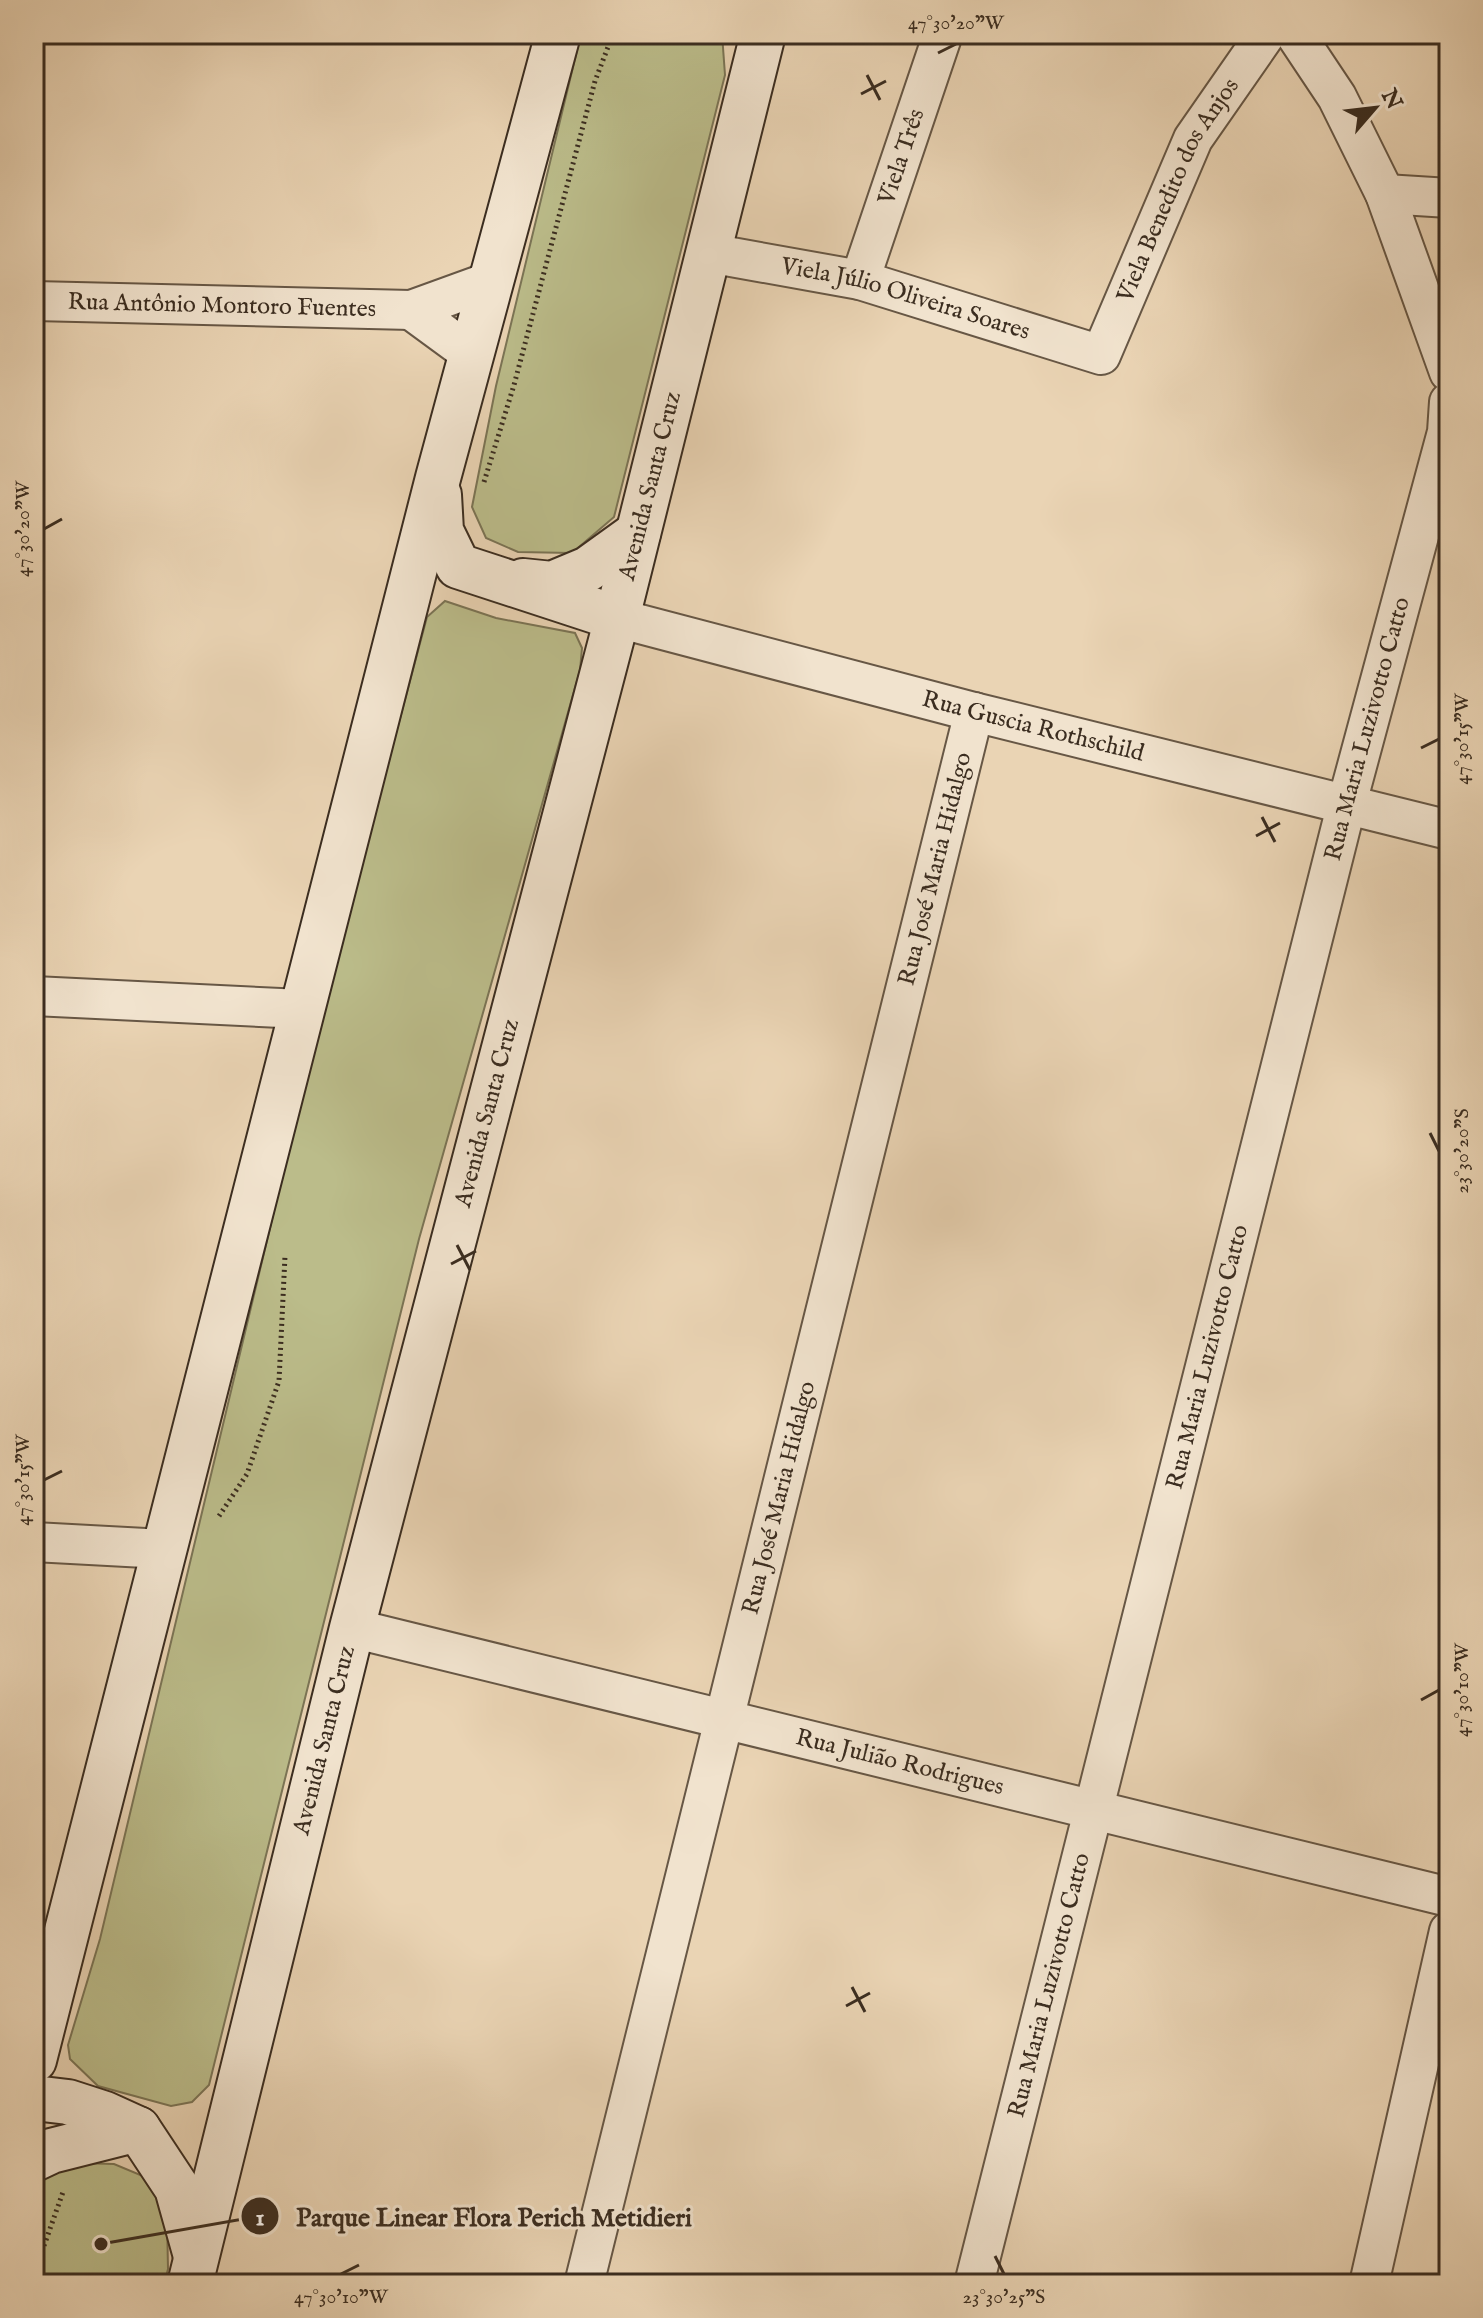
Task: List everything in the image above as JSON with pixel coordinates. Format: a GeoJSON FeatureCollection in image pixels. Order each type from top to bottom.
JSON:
{"type":"FeatureCollection","features":[{"type":"Feature","properties":{"kind":"main road"},"geometry":{"type":"LineString","coordinates":[[34,2060],[438,478],[558,34]]}},
{"type":"Feature","properties":{"kind":"main road","name":"Avenida Santa Cruz"},"geometry":{"type":"LineString","coordinates":[[194,2271],[352,1628],[617,618],[709,253],[759,38]]}},
{"type":"Feature","properties":{"kind":"main road"},"geometry":{"type":"LineString","coordinates":[[438,478],[441,531],[458,566],[617,618]]}},
{"type":"Feature","properties":{"kind":"main road"},"geometry":{"type":"LineString","coordinates":[[458,566],[513,580],[552,584],[588,569],[638,533]]}},
{"type":"Feature","properties":{"kind":"main road"},"geometry":{"type":"LineString","coordinates":[[34,2098],[68,2102],[138,2129],[177,2188],[194,2271]]}},
{"type":"Feature","properties":{"kind":"main road"},"geometry":{"type":"LineString","coordinates":[[50,2172],[51,2151],[138,2129]]}},
{"type":"Feature","properties":{"kind":"street","name":"Viela Três"},"geometry":{"type":"LineString","coordinates":[[860,280],[943,34]]}},
{"type":"Feature","properties":{"kind":"street","name":"Viela Benedito dos Anjos"},"geometry":{"type":"LineString","coordinates":[[1101,355],[1193,139],[1266,34]]}},
{"type":"Feature","properties":{"kind":"street"},"geometry":{"type":"LineString","coordinates":[[1295,34],[1337,97],[1385,194],[1449,372]]}},
{"type":"Feature","properties":{"kind":"street"},"geometry":{"type":"LineString","coordinates":[[1385,194],[1449,198]]}},
{"type":"Feature","properties":{"kind":"street","name":"Viela Júlio Oliveira Soares"},"geometry":{"type":"LineString","coordinates":[[709,253],[860,280],[1101,355]]}},
{"type":"Feature","properties":{"kind":"street","name":"Rua Antônio Montoro Fuentes"},"geometry":{"type":"LineString","coordinates":[[34,301],[411,310],[491,281]]}},
{"type":"Feature","properties":{"kind":"street","name":"Rua Antônio Montoro Fuentes"},"geometry":{"type":"LineString","coordinates":[[411,310],[471,354]]}},
{"type":"Feature","properties":{"kind":"street","name":"Rua Maria Luzivotto Catto"},"geometry":{"type":"LineString","coordinates":[[974,2284],[1347,803],[1448,422]]}},
{"type":"Feature","properties":{"kind":"street","name":"Rua Guscia Rothschild"},"geometry":{"type":"LineString","coordinates":[[617,618],[974,712],[1449,830]]}},
{"type":"Feature","properties":{"kind":"street","name":"Rua José Maria Hidalgo"},"geometry":{"type":"LineString","coordinates":[[584,2284],[974,712]]}},
{"type":"Feature","properties":{"kind":"street"},"geometry":{"type":"LineString","coordinates":[[34,996],[302,1009]]}},
{"type":"Feature","properties":{"kind":"street"},"geometry":{"type":"LineString","coordinates":[[34,1542],[164,1549]]}},
{"type":"Feature","properties":{"kind":"street","name":"Rua Julião Rodrigues"},"geometry":{"type":"LineString","coordinates":[[352,1628],[1449,1897]]}},
{"type":"Feature","properties":{"kind":"street"},"geometry":{"type":"LineString","coordinates":[[1369,2284],[1449,1931]]}},
{"type":"Feature","properties":{"kind":"path"},"geometry":{"type":"LineString","coordinates":[[34,2274],[50,2172]]}},
{"type":"Feature","properties":{"kind":"green space"},"geometry":{"type":"Polygon","coordinates":[[[581,34],[722,34],[725,75],[614,517],[572,553],[518,552],[486,538],[472,507],[496,386],[581,34]]]}},
{"type":"Feature","properties":{"kind":"green space"},"geometry":{"type":"Polygon","coordinates":[[[445,601],[496,618],[575,633],[582,648],[580,670],[419,1239],[209,2085],[192,2102],[171,2106],[98,2086],[70,2059],[68,2045],[100,1939],[319,1023],[427,617],[445,601]]]}},
{"type":"Feature","properties":{"kind":"green space"},"geometry":{"type":"Polygon","coordinates":[[[78,2163],[114,2164],[150,2179],[167,2219],[168,2269],[164,2284],[34,2284],[34,2187],[51,2173],[78,2163]]]}},
{"type":"Feature","properties":{"kind":"place","name":"Parque Linear Flora Perich Metidieri"},"geometry":{"type":"Point","coordinates":[101,2244]}}]}
